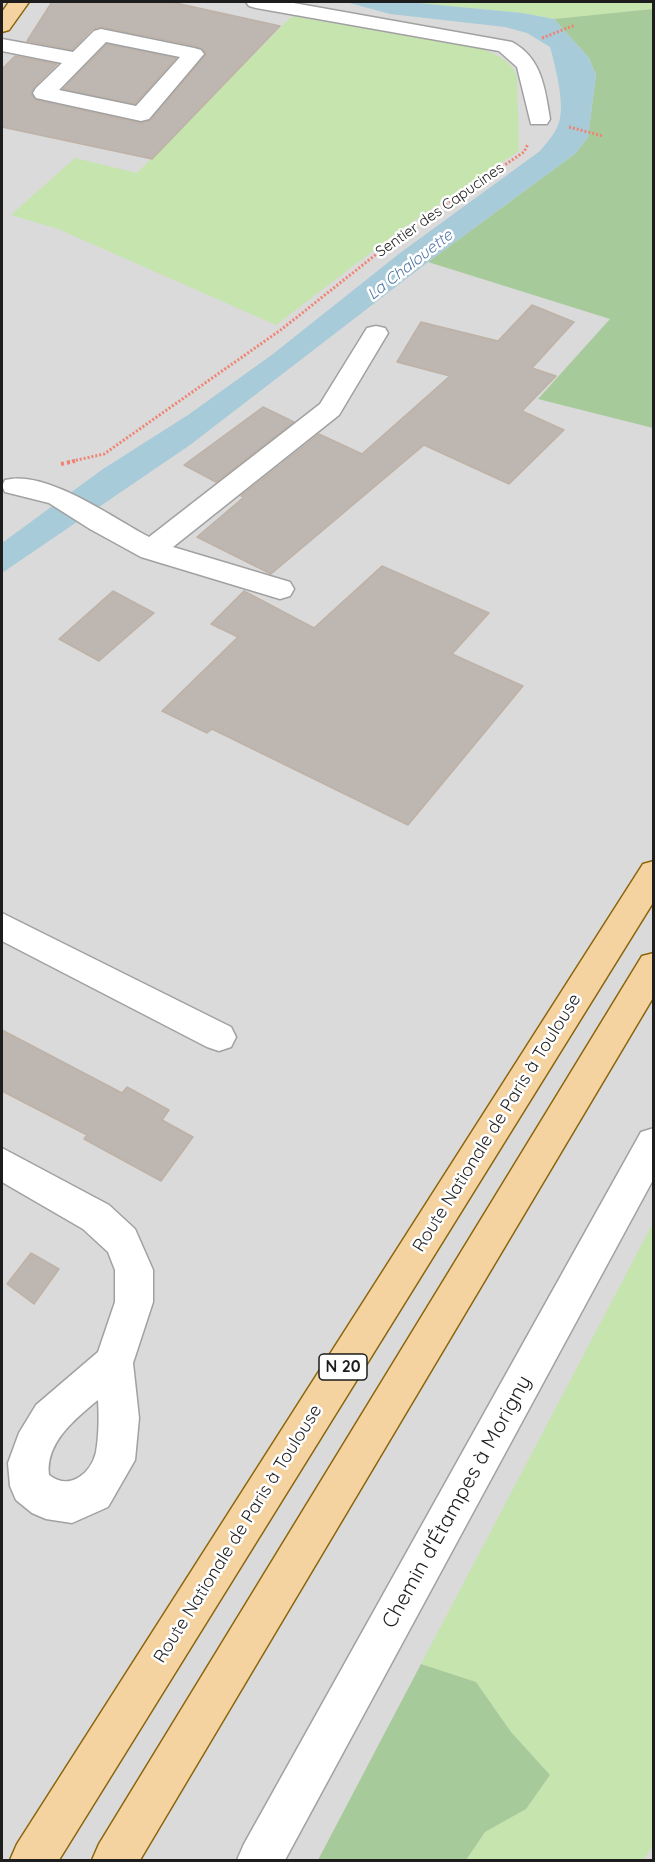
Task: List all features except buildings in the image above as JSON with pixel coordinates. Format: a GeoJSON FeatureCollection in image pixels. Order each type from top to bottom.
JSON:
{"type":"FeatureCollection","features":[{"type":"Feature","properties":{"kind":"main road"},"geometry":{"type":"LineString","coordinates":[[2,26],[19,2]]}},
{"type":"Feature","properties":{"kind":"main road","name":"Route Nationale de Paris à Toulouse"},"geometry":{"type":"LineString","coordinates":[[33,1860],[654,873]]}},
{"type":"Feature","properties":{"kind":"main road"},"geometry":{"type":"LineString","coordinates":[[115,1860],[654,966]]}},
{"type":"Feature","properties":{"kind":"street"},"geometry":{"type":"LineString","coordinates":[[256,2],[505,46],[515,50],[529,67],[539,119]]}},
{"type":"Feature","properties":{"kind":"street"},"geometry":{"type":"LineString","coordinates":[[101,35],[194,54],[141,114],[44,93],[77,59],[101,35]]}},
{"type":"Feature","properties":{"kind":"street"},"geometry":{"type":"LineString","coordinates":[[2,45],[77,59]]}},
{"type":"Feature","properties":{"kind":"street"},"geometry":{"type":"LineString","coordinates":[[151,550],[330,408],[376,333]]}},
{"type":"Feature","properties":{"kind":"street"},"geometry":{"type":"LineString","coordinates":[[8,490],[43,467]]}},
{"type":"Feature","properties":{"kind":"street"},"geometry":{"type":"LineString","coordinates":[[8,490],[58,496],[100,523],[151,550],[280,589]]}},
{"type":"Feature","properties":{"kind":"street"},"geometry":{"type":"LineString","coordinates":[[2,926],[219,1037]]}},
{"type":"Feature","properties":{"kind":"street","name":"Chemin d'Étampes à Morigny"},"geometry":{"type":"LineString","coordinates":[[260,1860],[654,1143]]}},
{"type":"Feature","properties":{"kind":"street"},"geometry":{"type":"LineString","coordinates":[[2,1164],[96,1216],[122,1241],[134,1270],[134,1302],[114,1363]]}},
{"type":"Feature","properties":{"kind":"path"},"geometry":{"type":"LineString","coordinates":[[536,40],[575,25]]}},
{"type":"Feature","properties":{"kind":"path","name":"Sentier des Capucines"},"geometry":{"type":"LineString","coordinates":[[43,467],[104,454],[282,329],[403,233],[524,152],[539,119]]}},
{"type":"Feature","properties":{"kind":"shaded area"},"geometry":{"type":"Polygon","coordinates":[[[2,2],[653,2],[653,1860],[2,1860],[2,2]]]}},
{"type":"Feature","properties":{"kind":"green space"},"geometry":{"type":"Polygon","coordinates":[[[407,2],[653,2],[654,9],[554,19],[522,13],[407,2]]]}},
{"type":"Feature","properties":{"kind":"green space"},"geometry":{"type":"Polygon","coordinates":[[[653,9],[653,428],[538,399],[610,319],[428,262],[576,153],[588,137],[596,75],[589,58],[554,19],[653,9]]]}},
{"type":"Feature","properties":{"kind":"green space"},"geometry":{"type":"Polygon","coordinates":[[[292,16],[482,49],[498,56],[511,66],[517,76],[519,151],[399,231],[276,325],[58,229],[11,215],[75,158],[137,173],[292,16]]]}},
{"type":"Feature","properties":{"kind":"green space"},"geometry":{"type":"Polygon","coordinates":[[[653,1223],[654,1845],[643,1860],[466,1860],[485,1832],[526,1809],[550,1775],[511,1732],[476,1682],[421,1664],[653,1223]]]}},
{"type":"Feature","properties":{"kind":"green space"},"geometry":{"type":"Polygon","coordinates":[[[421,1664],[476,1682],[511,1732],[550,1775],[526,1809],[485,1832],[466,1860],[318,1860],[421,1664]]]}},
{"type":"Feature","properties":{"kind":"water","name":"La Chalouette"},"geometry":{"type":"Polygon","coordinates":[[[346,2],[407,2],[522,13],[554,19],[589,58],[596,75],[588,137],[576,153],[428,262],[190,445],[2,573],[2,543],[103,469],[188,415],[273,354],[400,253],[540,151],[555,132],[560,118],[561,102],[550,47],[527,33],[505,27],[390,14],[346,2]]]}}]}
